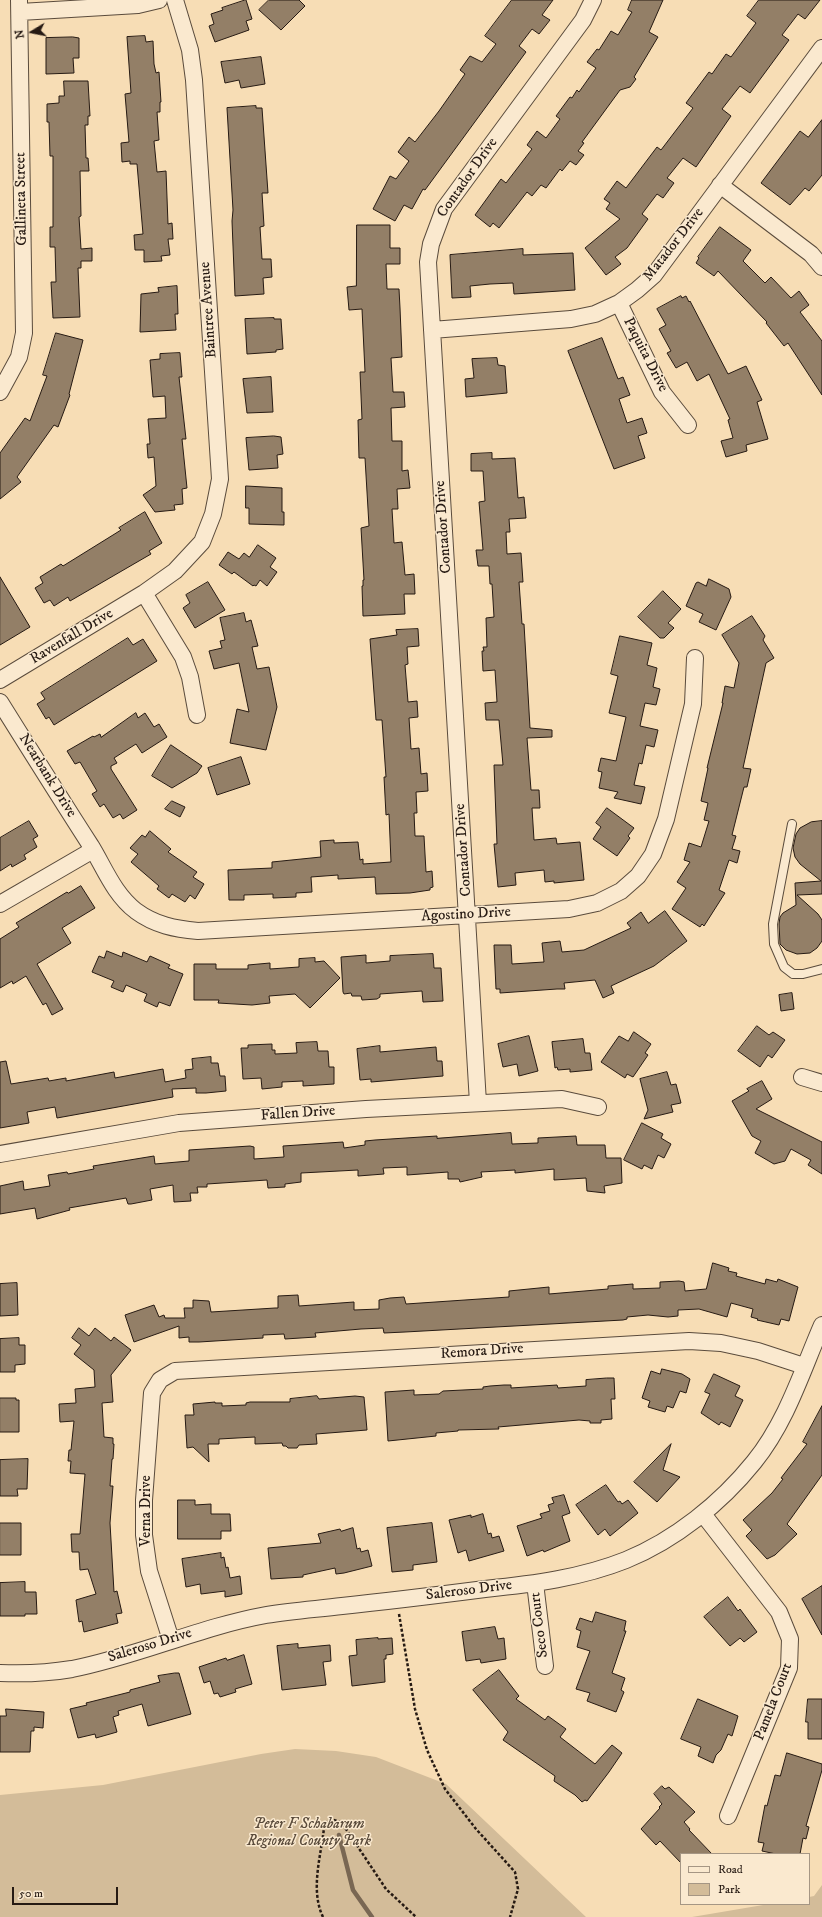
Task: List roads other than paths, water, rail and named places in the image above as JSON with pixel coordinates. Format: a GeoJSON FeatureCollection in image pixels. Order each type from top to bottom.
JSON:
{"type":"FeatureCollection","features":[{"type":"Feature","properties":{"kind":"street"},"geometry":{"type":"LineString","coordinates":[[20,6],[138,5],[159,0]]}},
{"type":"Feature","properties":{"kind":"street","name":"Baintree Avenue"},"geometry":{"type":"LineString","coordinates":[[144,593],[175,571],[202,542],[213,514],[220,479],[194,80],[190,50],[175,0]]}},
{"type":"Feature","properties":{"kind":"street","name":"Contador Drive"},"geometry":{"type":"LineString","coordinates":[[478,1103],[428,262],[430,244],[444,209],[583,20],[593,0]]}},
{"type":"Feature","properties":{"kind":"street","name":"Gallineta Street"},"geometry":{"type":"LineString","coordinates":[[0,392],[19,358],[24,333],[20,6]]}},
{"type":"Feature","properties":{"kind":"street","name":"Matador Drive"},"geometry":{"type":"LineString","coordinates":[[432,330],[571,319],[595,314],[619,303],[637,290],[654,274],[822,48]]}},
{"type":"Feature","properties":{"kind":"street"},"geometry":{"type":"LineString","coordinates":[[720,185],[811,254],[822,268]]}},
{"type":"Feature","properties":{"kind":"street","name":"Paquita Drive"},"geometry":{"type":"LineString","coordinates":[[619,303],[662,392],[688,425]]}},
{"type":"Feature","properties":{"kind":"street"},"geometry":{"type":"LineString","coordinates":[[144,593],[183,657],[190,677],[198,715]]}},
{"type":"Feature","properties":{"kind":"street","name":"Ravenfall Drive"},"geometry":{"type":"LineString","coordinates":[[0,680],[144,593]]}},
{"type":"Feature","properties":{"kind":"street","name":"Agostino Drive"},"geometry":{"type":"LineString","coordinates":[[93,850],[118,894],[154,923],[174,929],[198,931],[569,909],[597,903],[621,891],[638,876],[653,854],[666,819],[693,704],[695,658]]}},
{"type":"Feature","properties":{"kind":"street","name":"Nearbank Drive"},"geometry":{"type":"LineString","coordinates":[[0,702],[93,850]]}},
{"type":"Feature","properties":{"kind":"street"},"geometry":{"type":"LineString","coordinates":[[0,904],[93,850]]}},
{"type":"Feature","properties":{"kind":"street"},"geometry":{"type":"LineString","coordinates":[[802,1077],[822,1083]]}},
{"type":"Feature","properties":{"kind":"street","name":"Fallen Drive"},"geometry":{"type":"LineString","coordinates":[[0,1154],[179,1123],[366,1109],[562,1099],[598,1107]]}},
{"type":"Feature","properties":{"kind":"street","name":"Saleroso Drive"},"geometry":{"type":"LineString","coordinates":[[0,1673],[36,1673],[70,1669],[97,1663],[223,1624],[269,1615],[535,1583],[581,1575],[626,1560],[659,1543],[703,1514],[755,1461],[791,1402],[804,1366],[822,1325]]}},
{"type":"Feature","properties":{"kind":"street","name":"Remora Drive"},"geometry":{"type":"LineString","coordinates":[[160,1380],[175,1371],[689,1340],[721,1343],[758,1351],[804,1366]]}},
{"type":"Feature","properties":{"kind":"street","name":"Verna Drive"},"geometry":{"type":"LineString","coordinates":[[160,1380],[152,1393],[144,1500],[144,1535],[149,1571],[171,1640]]}},
{"type":"Feature","properties":{"kind":"street","name":"Pamela Court"},"geometry":{"type":"LineString","coordinates":[[703,1514],[779,1612],[790,1639],[789,1668],[728,1816]]}},
{"type":"Feature","properties":{"kind":"street","name":"Seco Court"},"geometry":{"type":"LineString","coordinates":[[535,1583],[545,1666]]}},
{"type":"Feature","properties":{"kind":"lane"},"geometry":{"type":"LineString","coordinates":[[792,824],[773,924],[774,944],[784,967],[794,974],[803,974],[822,969]]}},
{"type":"Feature","properties":{"kind":"waterway"},"geometry":{"type":"LineString","coordinates":[[339,1835],[353,1890],[372,1917]]}},
{"type":"Feature","properties":{"kind":"park label","name":"Peter F Schabarum Regional County Park"},"geometry":{"type":"Point","coordinates":[309,1834]}}]}
